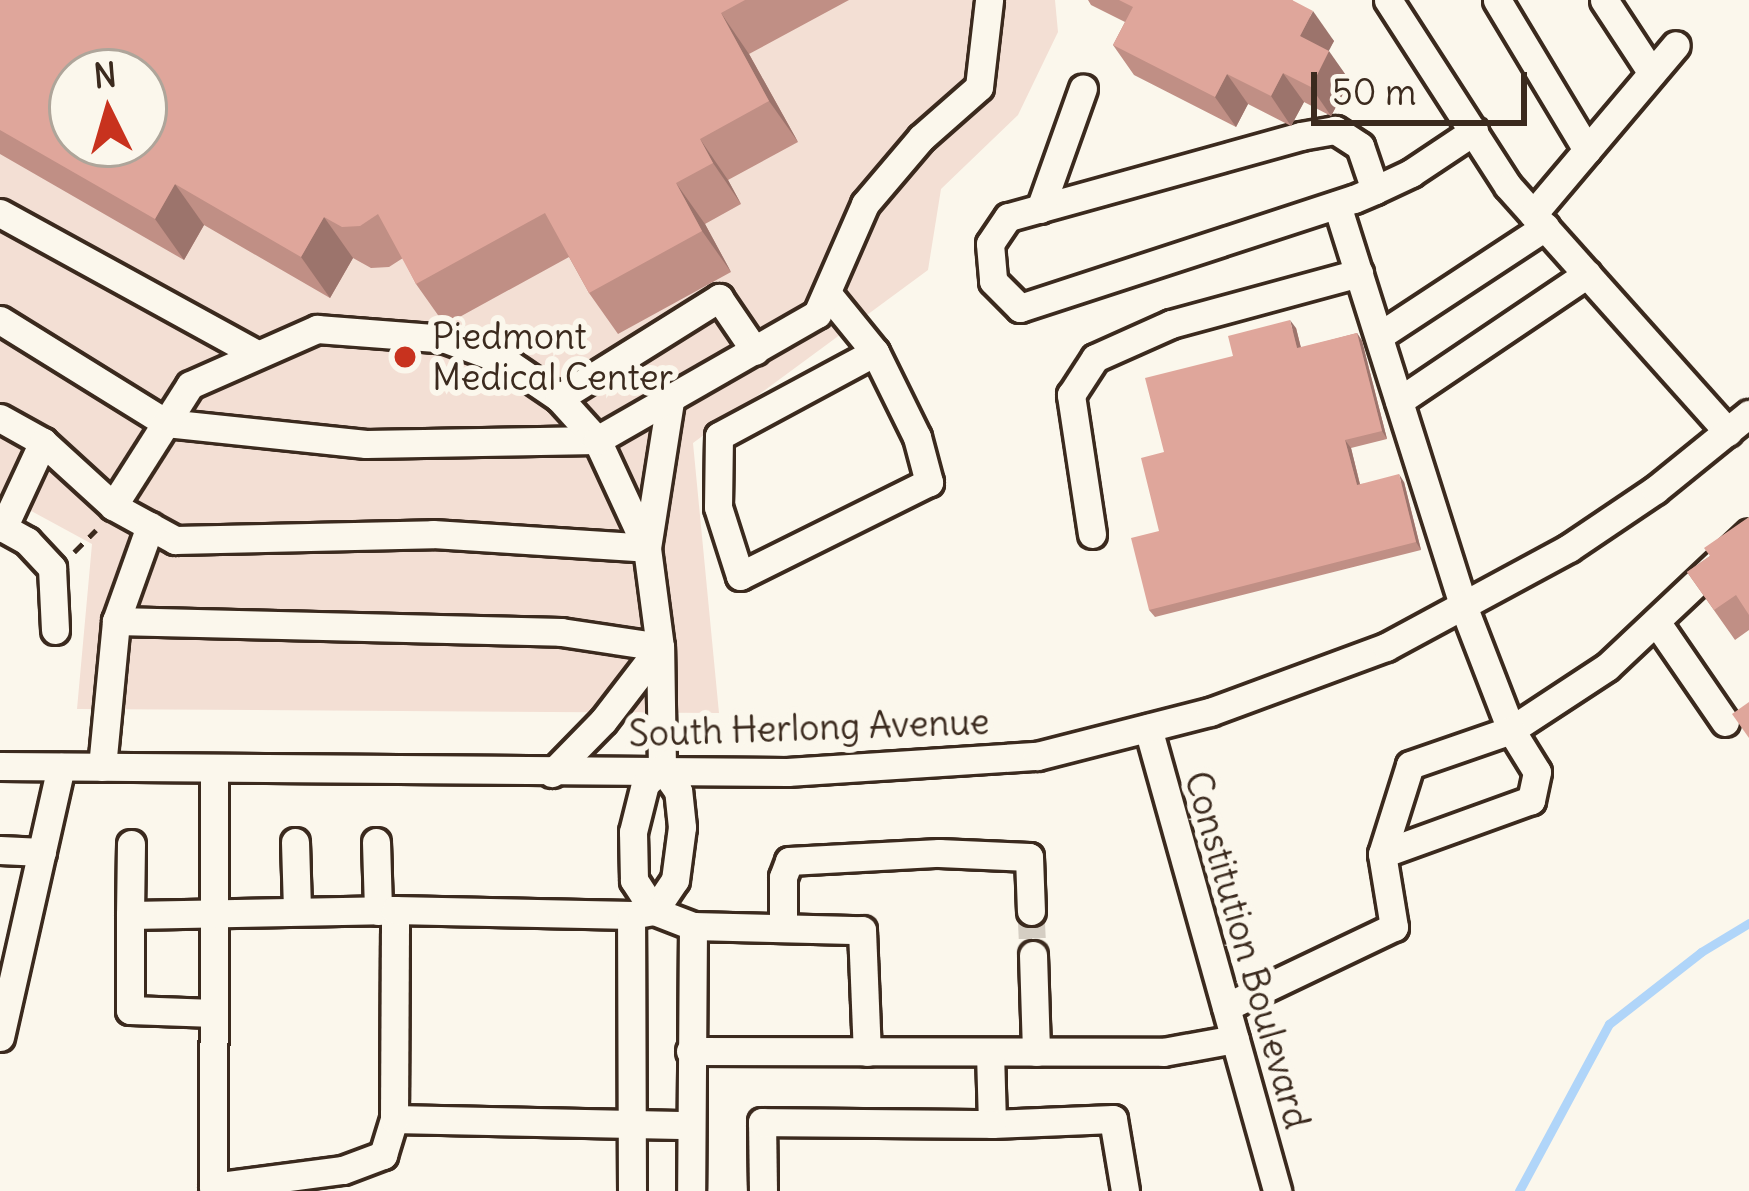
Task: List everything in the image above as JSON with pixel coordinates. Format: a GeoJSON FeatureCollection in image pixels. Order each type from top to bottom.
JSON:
{"type":"FeatureCollection","features":[{"type":"Feature","properties":{"kind":"street"},"geometry":{"type":"LineString","coordinates":[[0,320],[166,423],[366,444],[597,440],[817,314],[865,204],[921,138],[979,88],[989,0]]}},
{"type":"Feature","properties":{"kind":"street"},"geometry":{"type":"LineString","coordinates":[[1388,0],[1539,220],[1587,274],[1739,423]]}},
{"type":"Feature","properties":{"kind":"street"},"geometry":{"type":"LineString","coordinates":[[1496,0],[1587,150]]}},
{"type":"Feature","properties":{"kind":"street"},"geometry":{"type":"LineString","coordinates":[[1604,0],[1652,73]]}},
{"type":"Feature","properties":{"kind":"street"},"geometry":{"type":"LineString","coordinates":[[1378,336],[1539,220],[1587,150],[1676,45]]}},
{"type":"Feature","properties":{"kind":"street"},"geometry":{"type":"LineString","coordinates":[[1040,208],[1082,88]]}},
{"type":"Feature","properties":{"kind":"street"},"geometry":{"type":"LineString","coordinates":[[1375,190],[1360,146],[1335,130],[1008,217],[990,244],[993,281],[1020,308],[1337,205],[1375,190],[1474,131]]}},
{"type":"Feature","properties":{"kind":"street"},"geometry":{"type":"LineString","coordinates":[[1337,205],[1464,608],[1511,730],[1537,772],[1531,800],[1382,854]]}},
{"type":"Feature","properties":{"kind":"street"},"geometry":{"type":"LineString","coordinates":[[0,213],[255,353]]}},
{"type":"Feature","properties":{"kind":"street"},"geometry":{"type":"LineString","coordinates":[[1092,534],[1071,395],[1095,358],[1171,324],[1359,273]]}},
{"type":"Feature","properties":{"kind":"street"},"geometry":{"type":"LineString","coordinates":[[1400,401],[1587,274]]}},
{"type":"Feature","properties":{"kind":"street"},"geometry":{"type":"LineString","coordinates":[[827,292],[875,352],[917,437],[929,482],[740,576],[718,507],[719,436],[875,352]]}},
{"type":"Feature","properties":{"kind":"street"},"geometry":{"type":"LineString","coordinates":[[559,398],[719,298],[755,351]]}},
{"type":"Feature","properties":{"kind":"street"},"geometry":{"type":"LineString","coordinates":[[112,506],[190,385],[317,328],[446,339],[505,361],[559,398],[597,440],[647,548]]}},
{"type":"Feature","properties":{"kind":"street"},"geometry":{"type":"LineString","coordinates":[[642,913],[675,880],[682,826],[678,791],[662,768],[660,647],[647,548],[670,401]]}},
{"type":"Feature","properties":{"kind":"street"},"geometry":{"type":"LineString","coordinates":[[0,418],[43,442],[112,506],[175,540],[434,534],[647,548]]}},
{"type":"Feature","properties":{"kind":"street","name":"South Herlong Avenue"},"geometry":{"type":"LineString","coordinates":[[0,766],[787,772],[1037,756],[1290,686],[1464,608],[1569,548],[1739,423]]}},
{"type":"Feature","properties":{"kind":"street"},"geometry":{"type":"LineString","coordinates":[[43,442],[2,527],[27,541],[52,568],[55,631]]}},
{"type":"Feature","properties":{"kind":"street"},"geometry":{"type":"LineString","coordinates":[[102,767],[116,621],[150,526]]}},
{"type":"Feature","properties":{"kind":"street"},"geometry":{"type":"LineString","coordinates":[[1226,1007],[1394,927],[1382,854],[1410,765],[1511,730],[1607,667],[1658,622],[1720,554],[1749,532]]}},
{"type":"Feature","properties":{"kind":"street"},"geometry":{"type":"LineString","coordinates":[[116,621],[538,631],[660,647]]}},
{"type":"Feature","properties":{"kind":"street"},"geometry":{"type":"LineString","coordinates":[[1658,622],[1725,722]]}},
{"type":"Feature","properties":{"kind":"street"},"geometry":{"type":"LineString","coordinates":[[552,772],[603,721],[660,647]]}},
{"type":"Feature","properties":{"kind":"street","name":"Constitution Boulevard"},"geometry":{"type":"LineString","coordinates":[[1148,728],[1277,1191]]}},
{"type":"Feature","properties":{"kind":"street"},"geometry":{"type":"LineString","coordinates":[[0,1037],[61,766]]}},
{"type":"Feature","properties":{"kind":"street"},"geometry":{"type":"LineString","coordinates":[[632,1191],[642,913],[634,880],[633,832],[645,784],[662,768]]}},
{"type":"Feature","properties":{"kind":"street"},"geometry":{"type":"LineString","coordinates":[[214,769],[213,1189],[343,1170],[383,1155],[394,1119],[387,910],[376,842]]}},
{"type":"Feature","properties":{"kind":"street"},"geometry":{"type":"LineString","coordinates":[[295,842],[297,911]]}},
{"type":"Feature","properties":{"kind":"street"},"geometry":{"type":"LineString","coordinates":[[131,844],[130,1010],[214,1013]]}},
{"type":"Feature","properties":{"kind":"street"},"geometry":{"type":"LineString","coordinates":[[0,850],[42,852]]}},
{"type":"Feature","properties":{"kind":"street"},"geometry":{"type":"LineString","coordinates":[[783,928],[782,877],[789,861],[939,853],[1029,857],[1031,911]]}},
{"type":"Feature","properties":{"kind":"street"},"geometry":{"type":"LineString","coordinates":[[130,915],[387,910],[642,913],[693,926],[862,930],[867,1052]]}},
{"type":"Feature","properties":{"kind":"street"},"geometry":{"type":"LineString","coordinates":[[692,1191],[693,926]]}},
{"type":"Feature","properties":{"kind":"street"},"geometry":{"type":"LineString","coordinates":[[1033,955],[1036,1052]]}},
{"type":"Feature","properties":{"kind":"street"},"geometry":{"type":"LineString","coordinates":[[691,1051],[1162,1052],[1235,1040]]}},
{"type":"Feature","properties":{"kind":"street"},"geometry":{"type":"LineString","coordinates":[[990,1052],[992,1124]]}},
{"type":"Feature","properties":{"kind":"street"},"geometry":{"type":"LineString","coordinates":[[394,1119],[691,1124]]}},
{"type":"Feature","properties":{"kind":"street"},"geometry":{"type":"LineString","coordinates":[[763,1191],[762,1122],[992,1124],[1112,1119],[1124,1191]]}},
{"type":"Feature","properties":{"kind":"path"},"geometry":{"type":"LineString","coordinates":[[52,568],[100,526],[112,506]]}},
{"type":"Feature","properties":{"kind":"shaded area","name":"Piedmont Medical Center"},"geometry":{"type":"Polygon","coordinates":[[[0,0],[1055,0],[1058,32],[1018,115],[941,189],[928,270],[693,443],[719,713],[77,709],[92,544],[0,494],[0,0]]]}},
{"type":"Feature","properties":{"kind":"building"},"geometry":{"type":"Polygon","coordinates":[[[0,0],[745,0],[721,13],[769,101],[700,139],[713,163],[676,183],[702,231],[589,293],[545,213],[416,284],[378,214],[360,226],[342,227],[324,217],[301,257],[175,184],[155,219],[66,168],[168,168],[168,48],[48,48],[48,158],[0,130],[0,0]]]}},
{"type":"Feature","properties":{"kind":"building"},"geometry":{"type":"Polygon","coordinates":[[[1119,0],[1292,0],[1313,11],[1300,36],[1329,51],[1311,87],[1283,73],[1271,96],[1227,74],[1215,97],[1113,45],[1133,7],[1119,0]]]}},
{"type":"Feature","properties":{"kind":"building"},"geometry":{"type":"Polygon","coordinates":[[[1290,320],[1297,348],[1357,333],[1382,431],[1345,440],[1357,485],[1399,474],[1416,542],[1149,610],[1131,538],[1159,531],[1141,458],[1164,452],[1145,378],[1233,356],[1228,336],[1290,320]]]}},
{"type":"Feature","properties":{"kind":"building"},"geometry":{"type":"Polygon","coordinates":[[[1749,517],[1749,615],[1736,595],[1714,610],[1687,572],[1710,556],[1704,548],[1749,517]]]}},
{"type":"Feature","properties":{"kind":"building"},"geometry":{"type":"Polygon","coordinates":[[[1749,702],[1749,738],[1732,714],[1749,702]]]}},
{"type":"Feature","properties":{"kind":"waterway"},"geometry":{"type":"LineString","coordinates":[[1519,1191],[1609,1024],[1701,952],[1749,923]]}},
{"type":"Feature","properties":{"kind":"tunnel"},"geometry":{"type":"LineString","coordinates":[[1031,911],[1033,955]]}},
{"type":"Feature","properties":{"kind":"place","name":"Piedmont Medical Center"},"geometry":{"type":"Point","coordinates":[405,357]}}]}
